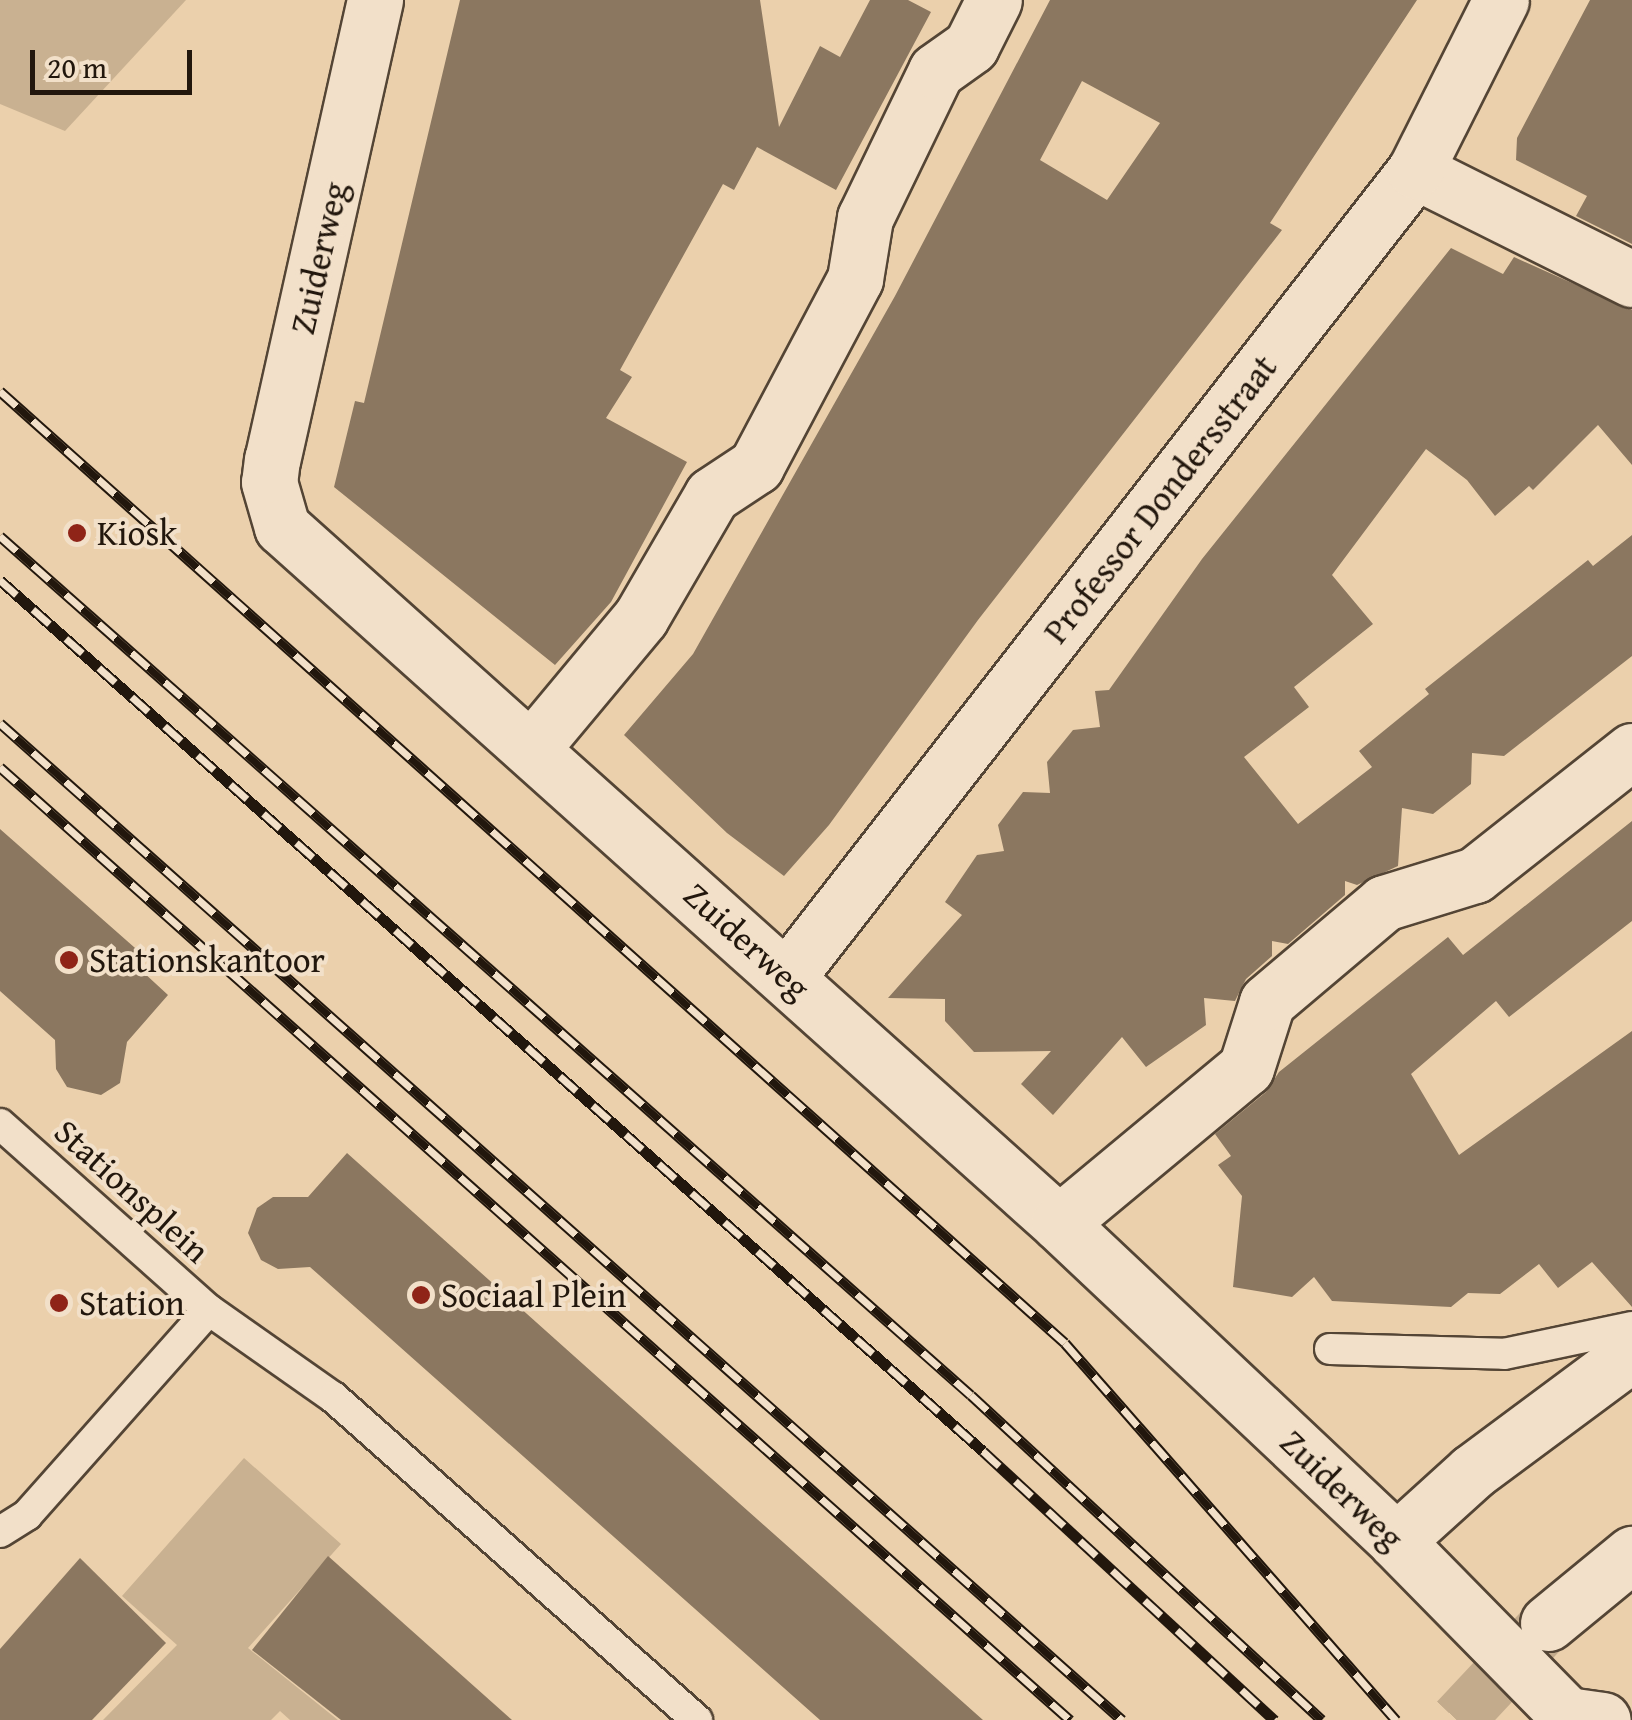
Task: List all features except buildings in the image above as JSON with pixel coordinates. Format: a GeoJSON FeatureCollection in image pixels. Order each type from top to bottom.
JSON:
{"type":"FeatureCollection","features":[{"type":"Feature","properties":{"kind":"street","name":"Zuiderweg"},"geometry":{"type":"LineString","coordinates":[[375,0],[272,459],[273,505],[300,545],[1059,1222],[1396,1541],[1568,1715],[1603,1720]]}},
{"type":"Feature","properties":{"kind":"street"},"geometry":{"type":"LineString","coordinates":[[532,748],[641,618],[712,495],[756,466],[855,278],[865,218],[936,71],[971,46],[994,0]]}},
{"type":"Feature","properties":{"kind":"street","name":"Professor Dondersstraat"},"geometry":{"type":"LineString","coordinates":[[787,978],[1415,171],[1502,0]]}},
{"type":"Feature","properties":{"kind":"street"},"geometry":{"type":"LineString","coordinates":[[1415,171],[1632,279]]}},
{"type":"Feature","properties":{"kind":"street"},"geometry":{"type":"LineString","coordinates":[[1059,1222],[1246,1068],[1267,1002],[1384,903],[1475,876],[1632,751]]}},
{"type":"Feature","properties":{"kind":"street"},"geometry":{"type":"LineString","coordinates":[[1396,1541],[1472,1472],[1632,1353]]}},
{"type":"Feature","properties":{"kind":"street"},"geometry":{"type":"LineString","coordinates":[[1548,1623],[1632,1554]]}},
{"type":"Feature","properties":{"kind":"lane","name":"Stationsplein"},"geometry":{"type":"LineString","coordinates":[[0,1124],[208,1310],[27,1515],[0,1532]]}},
{"type":"Feature","properties":{"kind":"lane"},"geometry":{"type":"LineString","coordinates":[[208,1310],[333,1397],[696,1720]]}},
{"type":"Feature","properties":{"kind":"lane"},"geometry":{"type":"LineString","coordinates":[[1330,1349],[1504,1354],[1632,1327]]}},
{"type":"Feature","properties":{"kind":"shaded area"},"geometry":{"type":"Polygon","coordinates":[[[0,0],[186,0],[65,131],[0,104],[0,0]]]}},
{"type":"Feature","properties":{"kind":"shaded area"},"geometry":{"type":"Polygon","coordinates":[[[244,1458],[341,1544],[248,1648],[338,1720],[290,1720],[280,1711],[271,1720],[103,1720],[177,1645],[122,1596],[244,1458]]]}},
{"type":"Feature","properties":{"kind":"tunnel"},"geometry":{"type":"LineString","coordinates":[[1457,1720],[1544,1627]]}},
{"type":"Feature","properties":{"kind":"railway"},"geometry":{"type":"LineString","coordinates":[[0,391],[1065,1343],[1396,1720]]}},
{"type":"Feature","properties":{"kind":"railway"},"geometry":{"type":"LineString","coordinates":[[0,536],[971,1395],[1322,1720]]}},
{"type":"Feature","properties":{"kind":"railway"},"geometry":{"type":"LineString","coordinates":[[0,580],[983,1451],[1275,1720]]}},
{"type":"Feature","properties":{"kind":"railway"},"geometry":{"type":"LineString","coordinates":[[0,723],[1122,1720]]}},
{"type":"Feature","properties":{"kind":"railway"},"geometry":{"type":"LineString","coordinates":[[0,767],[1070,1720]]}},
{"type":"Feature","properties":{"kind":"place","name":"Kiosk"},"geometry":{"type":"Point","coordinates":[77,533]}},
{"type":"Feature","properties":{"kind":"place","name":"Stationskantoor"},"geometry":{"type":"Point","coordinates":[69,960]}},
{"type":"Feature","properties":{"kind":"place","name":"Sociaal Plein"},"geometry":{"type":"Point","coordinates":[421,1295]}},
{"type":"Feature","properties":{"kind":"place","name":"Station"},"geometry":{"type":"Point","coordinates":[59,1303]}}]}
